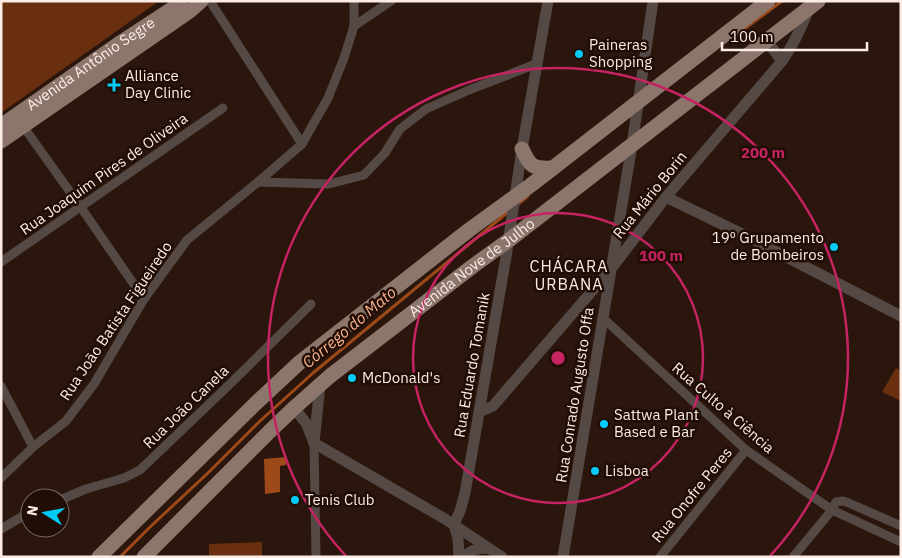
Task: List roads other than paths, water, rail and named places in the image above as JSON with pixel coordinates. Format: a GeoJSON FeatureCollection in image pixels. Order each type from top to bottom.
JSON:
{"type":"FeatureCollection","features":[{"type":"Feature","properties":{"kind":"main road","name":"Avenida Antônio Segre"},"geometry":{"type":"LineString","coordinates":[[1,126],[175,7],[180,1]]}},
{"type":"Feature","properties":{"kind":"main road","name":"Avenida Antônio Segre"},"geometry":{"type":"LineString","coordinates":[[1,141],[191,10],[201,1]]}},
{"type":"Feature","properties":{"kind":"main road","name":"Avenida Nove de Julho"},"geometry":{"type":"LineString","coordinates":[[99,557],[241,417],[299,364],[462,236],[514,202],[553,168],[768,1]]}},
{"type":"Feature","properties":{"kind":"main road","name":"Avenida Nove de Julho"},"geometry":{"type":"LineString","coordinates":[[144,557],[294,408],[360,352],[814,5]]}},
{"type":"Feature","properties":{"kind":"main road"},"geometry":{"type":"LineString","coordinates":[[522,149],[528,162],[534,167],[553,168]]}},
{"type":"Feature","properties":{"kind":"street"},"geometry":{"type":"LineString","coordinates":[[210,1],[302,144],[328,98],[344,58],[354,26],[354,1]]}},
{"type":"Feature","properties":{"kind":"street"},"geometry":{"type":"LineString","coordinates":[[354,26],[391,1]]}},
{"type":"Feature","properties":{"kind":"street","name":"Rua Eduardo Tomanik"},"geometry":{"type":"LineString","coordinates":[[454,524],[465,493],[548,1]]}},
{"type":"Feature","properties":{"kind":"street","name":"Rua Conrado Augusto Offa"},"geometry":{"type":"LineString","coordinates":[[563,557],[632,145],[653,1]]}},
{"type":"Feature","properties":{"kind":"street","name":"Rua Mário Borin"},"geometry":{"type":"LineString","coordinates":[[479,412],[493,406],[611,268],[666,197],[782,61],[796,40],[814,5]]}},
{"type":"Feature","properties":{"kind":"street"},"geometry":{"type":"LineString","coordinates":[[767,41],[782,61]]}},
{"type":"Feature","properties":{"kind":"street"},"geometry":{"type":"LineString","coordinates":[[258,182],[329,184],[364,175],[385,153],[400,129],[426,108],[536,64]]}},
{"type":"Feature","properties":{"kind":"street","name":"Rua Joaquim Pires de Oliveira"},"geometry":{"type":"LineString","coordinates":[[1,262],[223,108]]}},
{"type":"Feature","properties":{"kind":"street"},"geometry":{"type":"LineString","coordinates":[[22,126],[144,299]]}},
{"type":"Feature","properties":{"kind":"street","name":"Rua João Batista Figueiredo"},"geometry":{"type":"LineString","coordinates":[[1,478],[33,447],[66,420],[88,391],[144,299],[186,240],[302,144]]}},
{"type":"Feature","properties":{"kind":"street"},"geometry":{"type":"LineString","coordinates":[[666,197],[901,316]]}},
{"type":"Feature","properties":{"kind":"street","name":"Rua João Canela"},"geometry":{"type":"LineString","coordinates":[[70,496],[124,478],[140,470],[311,304]]}},
{"type":"Feature","properties":{"kind":"street","name":"Rua Culto à Ciência"},"geometry":{"type":"LineString","coordinates":[[603,318],[746,450],[832,510],[901,542]]}},
{"type":"Feature","properties":{"kind":"street"},"geometry":{"type":"LineString","coordinates":[[316,557],[314,443],[320,385]]}},
{"type":"Feature","properties":{"kind":"street"},"geometry":{"type":"LineString","coordinates":[[1,386],[33,447]]}},
{"type":"Feature","properties":{"kind":"street"},"geometry":{"type":"LineString","coordinates":[[294,408],[306,423],[314,443],[454,524],[502,557]]}},
{"type":"Feature","properties":{"kind":"street","name":"Rua Onofre Peres"},"geometry":{"type":"LineString","coordinates":[[660,557],[746,450]]}},
{"type":"Feature","properties":{"kind":"street"},"geometry":{"type":"LineString","coordinates":[[793,557],[832,510],[836,502],[843,501],[849,503],[901,526]]}},
{"type":"Feature","properties":{"kind":"street"},"geometry":{"type":"LineString","coordinates":[[1,529],[20,518]]}},
{"type":"Feature","properties":{"kind":"street"},"geometry":{"type":"LineString","coordinates":[[454,524],[458,539],[459,557]]}},
{"type":"Feature","properties":{"kind":"street"},"geometry":{"type":"LineString","coordinates":[[463,557],[469,551],[478,548],[488,548]]}},
{"type":"Feature","properties":{"kind":"waterway","name":"Córrego do Mato"},"geometry":{"type":"LineString","coordinates":[[736,35],[782,1]]}},
{"type":"Feature","properties":{"kind":"waterway","name":"Córrego do Mato"},"geometry":{"type":"LineString","coordinates":[[517,205],[528,196]]}},
{"type":"Feature","properties":{"kind":"waterway","name":"Córrego do Mato"},"geometry":{"type":"LineString","coordinates":[[120,557],[260,421],[313,373],[508,212]]}},
{"type":"Feature","properties":{"kind":"place","name":"Paineras Shopping"},"geometry":{"type":"Point","coordinates":[579,54]}},
{"type":"Feature","properties":{"kind":"place","name":"Alliance Day Clinic"},"geometry":{"type":"Point","coordinates":[114,85]}},
{"type":"Feature","properties":{"kind":"place","name":"19º Grupamento de Bombeiros"},"geometry":{"type":"Point","coordinates":[834,247]}},
{"type":"Feature","properties":{"kind":"place","name":"McDonald's"},"geometry":{"type":"Point","coordinates":[352,378]}},
{"type":"Feature","properties":{"kind":"place","name":"Sattwa Plant Based e Bar"},"geometry":{"type":"Point","coordinates":[604,424]}},
{"type":"Feature","properties":{"kind":"place","name":"Lisboa"},"geometry":{"type":"Point","coordinates":[595,471]}},
{"type":"Feature","properties":{"kind":"place","name":"Tenis Club"},"geometry":{"type":"Point","coordinates":[295,500]}},
{"type":"Feature","properties":{"kind":"district","name":"CHÁCARA URBANA"},"geometry":{"type":"Point","coordinates":[569,275]}}]}
